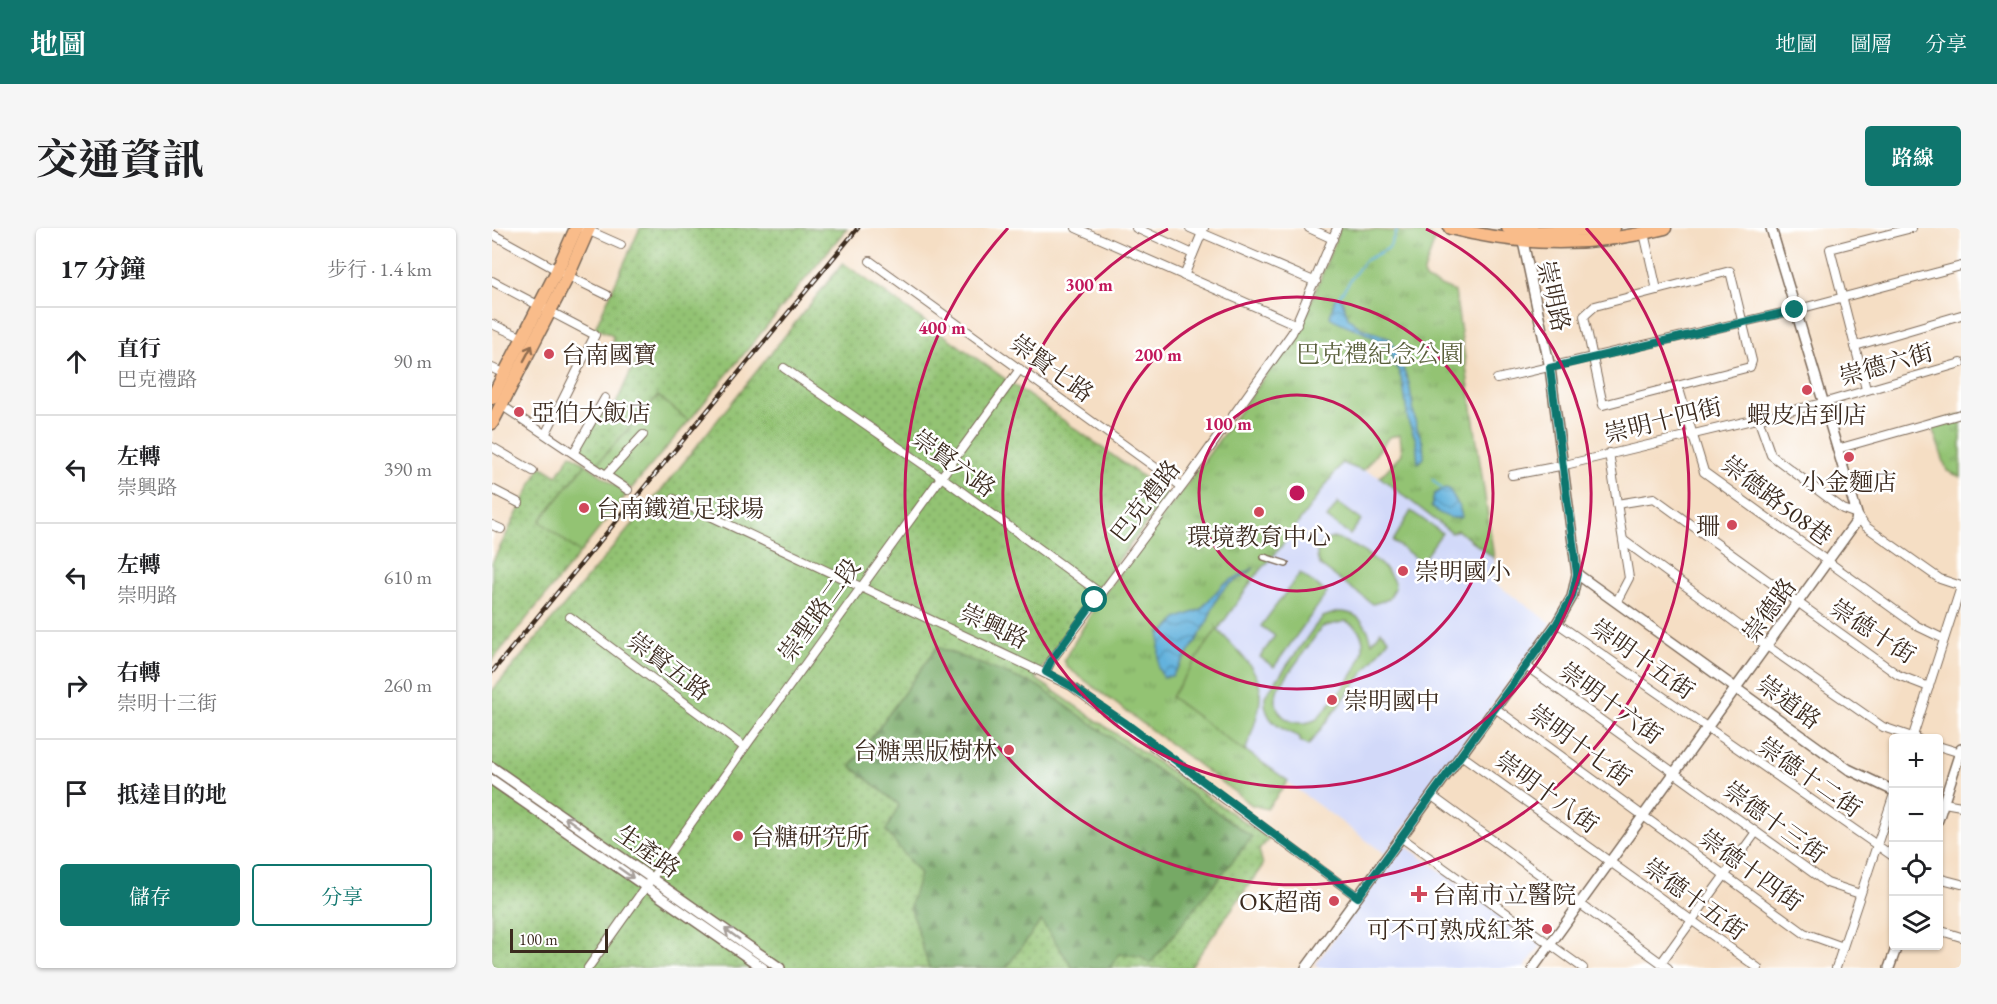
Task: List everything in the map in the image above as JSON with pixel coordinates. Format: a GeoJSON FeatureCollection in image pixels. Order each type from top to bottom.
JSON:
{"type":"FeatureCollection","features":[{"type":"Feature","properties":{"kind":"main road"},"geometry":{"type":"LineString","coordinates":[[1450,228],[1602,240],[1665,228]]}},
{"type":"Feature","properties":{"kind":"main road"},"geometry":{"type":"LineString","coordinates":[[1508,228],[1522,234],[1614,228]]}},
{"type":"Feature","properties":{"kind":"main road"},"geometry":{"type":"LineString","coordinates":[[494,403],[563,274],[584,229]]}},
{"type":"Feature","properties":{"kind":"main road"},"geometry":{"type":"LineString","coordinates":[[492,423],[494,403],[505,374],[523,338],[544,309]]}},
{"type":"Feature","properties":{"kind":"street"},"geometry":{"type":"LineString","coordinates":[[1076,228],[1297,325]]}},
{"type":"Feature","properties":{"kind":"street"},"geometry":{"type":"LineString","coordinates":[[1137,228],[1193,254]]}},
{"type":"Feature","properties":{"kind":"street"},"geometry":{"type":"LineString","coordinates":[[1190,228],[1203,231],[1316,282]]}},
{"type":"Feature","properties":{"kind":"street"},"geometry":{"type":"LineString","coordinates":[[1309,228],[1333,239]]}},
{"type":"Feature","properties":{"kind":"street","name":"巴克禮路"},"geometry":{"type":"LineString","coordinates":[[1046,672],[1051,661],[1100,593],[1181,486],[1297,325],[1337,228]]}},
{"type":"Feature","properties":{"kind":"street"},"geometry":{"type":"LineString","coordinates":[[1771,228],[1857,514],[1865,526],[1940,579],[1961,586],[1915,734]]}},
{"type":"Feature","properties":{"kind":"street"},"geometry":{"type":"LineString","coordinates":[[1866,389],[1830,249],[1912,228]]}},
{"type":"Feature","properties":{"kind":"street"},"geometry":{"type":"LineString","coordinates":[[584,229],[621,245]]}},
{"type":"Feature","properties":{"kind":"street"},"geometry":{"type":"LineString","coordinates":[[1184,276],[1203,231]]}},
{"type":"Feature","properties":{"kind":"street"},"geometry":{"type":"LineString","coordinates":[[1644,233],[1657,290]]}},
{"type":"Feature","properties":{"kind":"street"},"geometry":{"type":"LineString","coordinates":[[492,234],[563,274],[607,295]]}},
{"type":"Feature","properties":{"kind":"street","name":"崇明路"},"geometry":{"type":"LineString","coordinates":[[1309,967],[1557,623],[1572,597],[1577,574],[1565,465],[1550,368],[1522,234]]}},
{"type":"Feature","properties":{"kind":"street","name":"崇賢七路"},"geometry":{"type":"LineString","coordinates":[[870,261],[1181,486]]}},
{"type":"Feature","properties":{"kind":"street"},"geometry":{"type":"LineString","coordinates":[[1497,379],[1743,320],[1795,310],[1961,266]]}},
{"type":"Feature","properties":{"kind":"street"},"geometry":{"type":"LineString","coordinates":[[1730,271],[1743,320],[1752,361],[1750,367],[1603,405],[1584,316],[1595,306],[1730,271]]}},
{"type":"Feature","properties":{"kind":"street"},"geometry":{"type":"LineString","coordinates":[[492,281],[595,335],[546,433]]}},
{"type":"Feature","properties":{"kind":"street"},"geometry":{"type":"LineString","coordinates":[[1855,346],[1961,315]]}},
{"type":"Feature","properties":{"kind":"street"},"geometry":{"type":"LineString","coordinates":[[492,324],[523,338]]}},
{"type":"Feature","properties":{"kind":"street","name":"崇德六街"},"geometry":{"type":"LineString","coordinates":[[1823,403],[1961,363]]}},
{"type":"Feature","properties":{"kind":"street"},"geometry":{"type":"LineString","coordinates":[[492,368],[505,374]]}},
{"type":"Feature","properties":{"kind":"street","name":"崇賢六路"},"geometry":{"type":"LineString","coordinates":[[784,368],[940,476],[1100,593]]}},
{"type":"Feature","properties":{"kind":"street","name":"崇聖路二段"},"geometry":{"type":"LineString","coordinates":[[588,968],[744,747],[1020,369]]}},
{"type":"Feature","properties":{"kind":"street","name":"崇德路508巷"},"geometry":{"type":"LineString","coordinates":[[1678,386],[1704,472],[1917,626],[1944,639]]}},
{"type":"Feature","properties":{"kind":"street"},"geometry":{"type":"LineString","coordinates":[[574,452],[605,398]]}},
{"type":"Feature","properties":{"kind":"street"},"geometry":{"type":"LineString","coordinates":[[494,403],[546,433],[628,490]]}},
{"type":"Feature","properties":{"kind":"street","name":"崇明十四街"},"geometry":{"type":"LineString","coordinates":[[1512,475],[1565,465],[1693,432],[1823,403]]}},
{"type":"Feature","properties":{"kind":"street"},"geometry":{"type":"LineString","coordinates":[[1837,449],[1961,414]]}},
{"type":"Feature","properties":{"kind":"street"},"geometry":{"type":"LineString","coordinates":[[1758,418],[1771,456],[1843,509],[1857,514]]}},
{"type":"Feature","properties":{"kind":"street"},"geometry":{"type":"LineString","coordinates":[[606,475],[643,435]]}},
{"type":"Feature","properties":{"kind":"street"},"geometry":{"type":"LineString","coordinates":[[492,447],[533,471]]}},
{"type":"Feature","properties":{"kind":"street"},"geometry":{"type":"LineString","coordinates":[[1609,453],[1629,581],[1617,601]]}},
{"type":"Feature","properties":{"kind":"street"},"geometry":{"type":"LineString","coordinates":[[492,489],[519,503]]}},
{"type":"Feature","properties":{"kind":"street","name":"崇德十街"},"geometry":{"type":"LineString","coordinates":[[1617,504],[1654,498],[1797,604],[1898,675],[1929,687]]}},
{"type":"Feature","properties":{"kind":"street","name":"崇興路"},"geometry":{"type":"LineString","coordinates":[[674,499],[1046,672],[1071,686],[1124,722],[1358,897]]}},
{"type":"Feature","properties":{"kind":"street","name":"崇德路"},"geometry":{"type":"LineString","coordinates":[[1533,968],[1672,772],[1854,528],[1857,514]]}},
{"type":"Feature","properties":{"kind":"street"},"geometry":{"type":"LineString","coordinates":[[492,525],[501,529]]}},
{"type":"Feature","properties":{"kind":"street"},"geometry":{"type":"LineString","coordinates":[[1623,540],[1767,646],[1883,727],[1903,734]]}},
{"type":"Feature","properties":{"kind":"street"},"geometry":{"type":"LineString","coordinates":[[1264,557],[1286,564]]}},
{"type":"Feature","properties":{"kind":"street","name":"崇道路"},"geometry":{"type":"LineString","coordinates":[[1577,574],[1848,769],[1889,790]]}},
{"type":"Feature","properties":{"kind":"street","name":"崇賢五路"},"geometry":{"type":"LineString","coordinates":[[570,616],[744,747]]}},
{"type":"Feature","properties":{"kind":"street","name":"崇明十五街"},"geometry":{"type":"LineString","coordinates":[[1557,623],[1706,728]]}},
{"type":"Feature","properties":{"kind":"street","name":"崇明十六街"},"geometry":{"type":"LineString","coordinates":[[1526,666],[1672,772]]}},
{"type":"Feature","properties":{"kind":"street","name":"崇明十七街"},"geometry":{"type":"LineString","coordinates":[[1495,708],[1642,814]]}},
{"type":"Feature","properties":{"kind":"street","name":"崇德十二街"},"geometry":{"type":"LineString","coordinates":[[1706,728],[1889,855]]}},
{"type":"Feature","properties":{"kind":"street"},"geometry":{"type":"LineString","coordinates":[[1943,747],[1961,752],[1943,805]]}},
{"type":"Feature","properties":{"kind":"street","name":"崇明十八街"},"geometry":{"type":"LineString","coordinates":[[1461,755],[1609,861]]}},
{"type":"Feature","properties":{"kind":"street","name":"生產路"},"geometry":{"type":"LineString","coordinates":[[492,767],[653,877],[780,968]]}},
{"type":"Feature","properties":{"kind":"street","name":"崇德十三街"},"geometry":{"type":"LineString","coordinates":[[1672,772],[1827,883],[1860,894]]}},
{"type":"Feature","properties":{"kind":"street","name":"生產路"},"geometry":{"type":"LineString","coordinates":[[492,780],[763,968]]}},
{"type":"Feature","properties":{"kind":"street"},"geometry":{"type":"LineString","coordinates":[[1432,796],[1664,966],[1692,920],[1756,832]]}},
{"type":"Feature","properties":{"kind":"street"},"geometry":{"type":"LineString","coordinates":[[1836,968],[1889,805]]}},
{"type":"Feature","properties":{"kind":"street"},"geometry":{"type":"LineString","coordinates":[[1943,810],[1961,806]]}},
{"type":"Feature","properties":{"kind":"street","name":"崇德十四街"},"geometry":{"type":"LineString","coordinates":[[1642,814],[1804,933],[1843,947]]}},
{"type":"Feature","properties":{"kind":"street"},"geometry":{"type":"LineString","coordinates":[[1402,838],[1583,968]]}},
{"type":"Feature","properties":{"kind":"street","name":"崇德十五街"},"geometry":{"type":"LineString","coordinates":[[1609,861],[1758,968]]}},
{"type":"Feature","properties":{"kind":"street"},"geometry":{"type":"LineString","coordinates":[[1943,879],[1961,884]]}},
{"type":"Feature","properties":{"kind":"street"},"geometry":{"type":"LineString","coordinates":[[1943,932],[1961,937]]}},
{"type":"Feature","properties":{"kind":"street"},"geometry":{"type":"LineString","coordinates":[[1891,968],[1896,950]]}},
{"type":"Feature","properties":{"kind":"shaded area","name":"崇明國中"},"geometry":{"type":"Polygon","coordinates":[[[1343,462],[1380,477],[1452,533],[1456,530],[1494,558],[1496,584],[1551,623],[1385,854],[1171,697],[1254,578],[1280,548],[1343,462]]]}},
{"type":"Feature","properties":{"kind":"shaded area","name":"台南市立醫院"},"geometry":{"type":"Polygon","coordinates":[[[1403,844],[1542,944],[1524,968],[1319,968],[1315,965],[1403,844]]]}},
{"type":"Feature","properties":{"kind":"green space"},"geometry":{"type":"Polygon","coordinates":[[[640,228],[847,228],[689,421],[658,396],[597,464],[577,451],[605,402],[615,406],[639,353],[612,342],[613,336],[595,328],[640,228]]]}},
{"type":"Feature","properties":{"kind":"green space","name":"巴克禮紀念公園"},"geometry":{"type":"Polygon","coordinates":[[[1340,228],[1426,233],[1435,239],[1423,275],[1426,280],[1455,292],[1494,558],[1457,530],[1452,533],[1380,477],[1402,454],[1400,435],[1389,437],[1363,471],[1342,463],[1280,548],[1254,578],[1171,697],[1288,781],[1267,809],[1252,805],[1067,667],[1064,660],[1098,602],[1186,486],[1303,323],[1340,228]]]}},
{"type":"Feature","properties":{"kind":"green space"},"geometry":{"type":"Polygon","coordinates":[[[843,263],[1168,495],[1102,582],[1035,678],[1269,839],[1259,850],[1263,865],[1190,968],[492,968],[492,691],[664,487],[843,263]]]}},
{"type":"Feature","properties":{"kind":"green space"},"geometry":{"type":"Polygon","coordinates":[[[658,396],[689,421],[631,489],[597,464],[658,396]]]}},
{"type":"Feature","properties":{"kind":"green space"},"geometry":{"type":"Polygon","coordinates":[[[1961,415],[1961,477],[1947,471],[1931,424],[1961,415]]]}},
{"type":"Feature","properties":{"kind":"green space"},"geometry":{"type":"Polygon","coordinates":[[[571,454],[586,464],[540,521],[580,553],[492,661],[492,563],[541,466],[557,476],[571,454]]]}},
{"type":"Feature","properties":{"kind":"green space","name":"台南鐵道足球場"},"geometry":{"type":"Polygon","coordinates":[[[586,464],[627,494],[580,553],[540,521],[586,464]]]}},
{"type":"Feature","properties":{"kind":"green space"},"geometry":{"type":"Polygon","coordinates":[[[1338,503],[1361,520],[1350,535],[1327,518],[1338,503]]]}},
{"type":"Feature","properties":{"kind":"green space"},"geometry":{"type":"Polygon","coordinates":[[[1411,511],[1442,533],[1421,562],[1393,541],[1411,511]]]}},
{"type":"Feature","properties":{"kind":"green space"},"geometry":{"type":"Polygon","coordinates":[[[1333,538],[1361,550],[1388,572],[1395,588],[1389,599],[1373,604],[1321,566],[1317,557],[1318,548],[1333,538]]]}},
{"type":"Feature","properties":{"kind":"green space"},"geometry":{"type":"Polygon","coordinates":[[[1300,573],[1327,593],[1274,667],[1260,657],[1275,636],[1261,626],[1300,573]]]}},
{"type":"Feature","properties":{"kind":"green space"},"geometry":{"type":"Polygon","coordinates":[[[1338,612],[1351,614],[1365,625],[1372,643],[1381,631],[1389,639],[1308,746],[1300,741],[1300,737],[1274,723],[1267,712],[1265,696],[1323,617],[1338,612]],[[1346,621],[1322,627],[1278,688],[1276,698],[1280,713],[1292,722],[1309,722],[1317,719],[1356,669],[1362,655],[1363,642],[1358,631],[1346,621]]]}},
{"type":"Feature","properties":{"kind":"green space"},"geometry":{"type":"Polygon","coordinates":[[[1217,629],[1246,660],[1259,684],[1258,711],[1245,752],[1171,697],[1217,629]]]}},
{"type":"Feature","properties":{"kind":"green space"},"geometry":{"type":"Polygon","coordinates":[[[937,647],[1038,686],[1252,837],[1150,964],[1140,956],[1119,954],[1110,968],[1073,968],[1041,921],[1006,968],[929,968],[910,906],[920,874],[886,831],[899,805],[851,766],[937,647]]]}},
{"type":"Feature","properties":{"kind":"water"},"geometry":{"type":"Polygon","coordinates":[[[1335,298],[1341,298],[1349,319],[1361,328],[1391,339],[1409,383],[1416,425],[1423,443],[1424,458],[1418,463],[1416,440],[1408,421],[1403,384],[1397,367],[1392,365],[1391,355],[1379,341],[1330,317],[1335,298]]]}},
{"type":"Feature","properties":{"kind":"water"},"geometry":{"type":"Polygon","coordinates":[[[1445,488],[1449,489],[1459,506],[1462,517],[1446,516],[1431,507],[1434,494],[1445,488]]]}},
{"type":"Feature","properties":{"kind":"water"},"geometry":{"type":"Polygon","coordinates":[[[1254,568],[1223,590],[1185,658],[1172,676],[1163,677],[1158,668],[1160,631],[1163,633],[1178,618],[1200,610],[1223,584],[1254,568]]]}},
{"type":"Feature","properties":{"kind":"waterway"},"geometry":{"type":"LineString","coordinates":[[1338,298],[1364,261],[1389,248],[1397,230]]}},
{"type":"Feature","properties":{"kind":"waterway"},"geometry":{"type":"LineString","coordinates":[[1432,479],[1442,489]]}},
{"type":"Feature","properties":{"kind":"railway"},"geometry":{"type":"LineString","coordinates":[[492,672],[858,228]]}},
{"type":"Feature","properties":{"kind":"place","name":"台南國寶"},"geometry":{"type":"Point","coordinates":[549,354]}},
{"type":"Feature","properties":{"kind":"place","name":"蝦皮店到店"},"geometry":{"type":"Point","coordinates":[1807,390]}},
{"type":"Feature","properties":{"kind":"place","name":"亞伯大飯店"},"geometry":{"type":"Point","coordinates":[519,412]}},
{"type":"Feature","properties":{"kind":"place","name":"小金麵店"},"geometry":{"type":"Point","coordinates":[1849,457]}},
{"type":"Feature","properties":{"kind":"place","name":"台南鐵道足球場"},"geometry":{"type":"Point","coordinates":[584,508]}},
{"type":"Feature","properties":{"kind":"place","name":"環境教育中心"},"geometry":{"type":"Point","coordinates":[1259,512]}},
{"type":"Feature","properties":{"kind":"place","name":"珊"},"geometry":{"type":"Point","coordinates":[1732,525]}},
{"type":"Feature","properties":{"kind":"place","name":"崇明國小"},"geometry":{"type":"Point","coordinates":[1403,571]}},
{"type":"Feature","properties":{"kind":"place","name":"崇明國中"},"geometry":{"type":"Point","coordinates":[1332,700]}},
{"type":"Feature","properties":{"kind":"place","name":"台糖黑版樹林"},"geometry":{"type":"Point","coordinates":[1009,750]}},
{"type":"Feature","properties":{"kind":"place","name":"台糖研究所"},"geometry":{"type":"Point","coordinates":[738,836]}},
{"type":"Feature","properties":{"kind":"place","name":"台南市立醫院"},"geometry":{"type":"Point","coordinates":[1419,894]}},
{"type":"Feature","properties":{"kind":"place","name":"OK超商"},"geometry":{"type":"Point","coordinates":[1334,901]}},
{"type":"Feature","properties":{"kind":"place","name":"可不可熟成紅茶"},"geometry":{"type":"Point","coordinates":[1547,929]}},
{"type":"Feature","properties":{"kind":"route"},"geometry":{"type":"LineString","coordinates":[[1095,600],[1051,661],[1046,672],[1124,722],[1358,897],[1557,623],[1572,597],[1577,574],[1565,465],[1550,368],[1743,320],[1795,310]]}}]}
